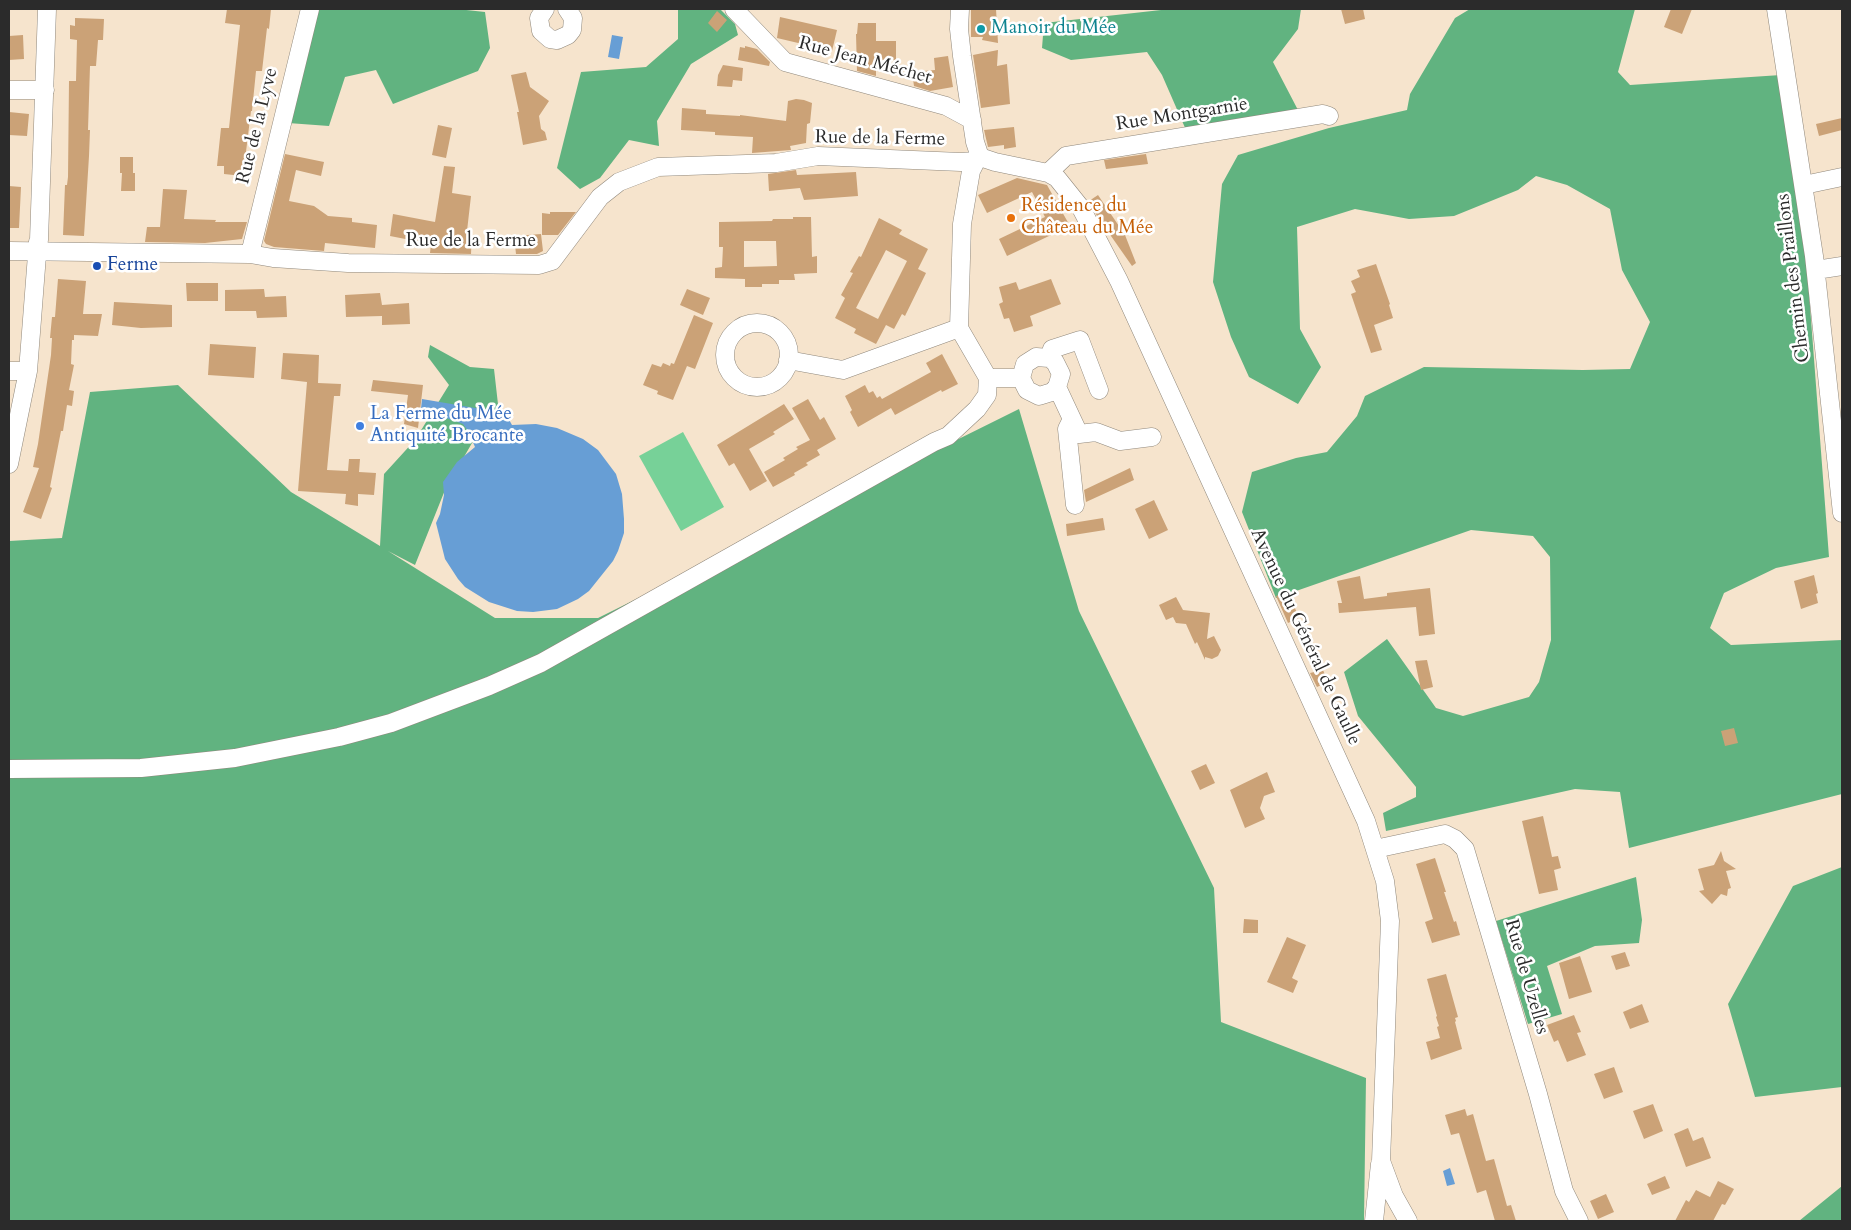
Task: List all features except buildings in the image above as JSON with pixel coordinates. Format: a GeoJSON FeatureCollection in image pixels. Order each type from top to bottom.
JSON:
{"type":"FeatureCollection","features":[{"type":"Feature","properties":{"kind":"street"},"geometry":{"type":"LineString","coordinates":[[9,464],[28,371],[39,240],[47,9]]}},
{"type":"Feature","properties":{"kind":"street","name":"Rue de la Lyve"},"geometry":{"type":"LineString","coordinates":[[250,254],[310,9]]}},
{"type":"Feature","properties":{"kind":"street"},"geometry":{"type":"LineString","coordinates":[[545,9],[539,18],[541,31],[550,39],[556,40],[568,35],[572,30],[573,18],[567,9]]}},
{"type":"Feature","properties":{"kind":"street","name":"Rue Jean Méchet"},"geometry":{"type":"LineString","coordinates":[[734,9],[785,62],[946,106],[972,120]]}},
{"type":"Feature","properties":{"kind":"street"},"geometry":{"type":"LineString","coordinates":[[9,769],[141,768],[235,758],[339,737],[391,723],[489,686],[542,663],[934,442],[948,436],[977,410],[987,395],[988,378],[960,328],[962,224],[971,171],[978,159],[959,29],[960,9]]}},
{"type":"Feature","properties":{"kind":"street","name":"Chemin des Praillons"},"geometry":{"type":"LineString","coordinates":[[1776,9],[1816,270],[1834,359],[1842,513]]}},
{"type":"Feature","properties":{"kind":"street"},"geometry":{"type":"LineString","coordinates":[[9,90],[45,90]]}},
{"type":"Feature","properties":{"kind":"street","name":"Rue Montgarnie"},"geometry":{"type":"LineString","coordinates":[[1048,173],[1066,156],[1323,114],[1329,116]]}},
{"type":"Feature","properties":{"kind":"street","name":"Rue de la Ferme"},"geometry":{"type":"LineString","coordinates":[[9,251],[37,253],[250,254],[273,258],[348,263],[539,264],[552,261],[600,197],[619,182],[658,167],[776,163],[818,156],[978,159]]}},
{"type":"Feature","properties":{"kind":"street","name":"Avenue du Général de Gaulle"},"geometry":{"type":"LineString","coordinates":[[978,159],[1048,173],[1058,178],[1081,208],[1119,281],[1366,821],[1385,881],[1390,921],[1380,1161],[1394,1196],[1408,1221]]}},
{"type":"Feature","properties":{"kind":"street"},"geometry":{"type":"LineString","coordinates":[[1804,185],[1842,177]]}},
{"type":"Feature","properties":{"kind":"street"},"geometry":{"type":"LineString","coordinates":[[1816,270],[1842,266]]}},
{"type":"Feature","properties":{"kind":"street"},"geometry":{"type":"LineString","coordinates":[[788,360],[843,370],[960,328]]}},
{"type":"Feature","properties":{"kind":"street"},"geometry":{"type":"LineString","coordinates":[[1049,358],[1052,349],[1080,340],[1099,390]]}},
{"type":"Feature","properties":{"kind":"street"},"geometry":{"type":"LineString","coordinates":[[1036,357],[1049,358],[1059,368],[1060,381],[1052,392],[1039,396],[1027,390],[1021,378],[1022,371],[1030,360],[1036,357]]}},
{"type":"Feature","properties":{"kind":"street"},"geometry":{"type":"LineString","coordinates":[[9,371],[28,371]]}},
{"type":"Feature","properties":{"kind":"street"},"geometry":{"type":"LineString","coordinates":[[988,378],[1021,378]]}},
{"type":"Feature","properties":{"kind":"street"},"geometry":{"type":"LineString","coordinates":[[1057,387],[1079,434],[1096,432],[1120,441],[1152,437]]}},
{"type":"Feature","properties":{"kind":"street"},"geometry":{"type":"LineString","coordinates":[[1072,419],[1067,428],[1075,505]]}},
{"type":"Feature","properties":{"kind":"street","name":"Rue de Uzelles"},"geometry":{"type":"LineString","coordinates":[[1375,849],[1445,834],[1455,839],[1465,849],[1573,1217]]}},
{"type":"Feature","properties":{"kind":"street"},"geometry":{"type":"LineString","coordinates":[[1374,1221],[1380,1161]]}},
{"type":"Feature","properties":{"kind":"green space"},"geometry":{"type":"Polygon","coordinates":[[[317,9],[457,9],[485,12],[490,48],[478,71],[393,104],[376,70],[345,77],[329,126],[288,123],[317,9]]]}},
{"type":"Feature","properties":{"kind":"green space"},"geometry":{"type":"Polygon","coordinates":[[[678,9],[720,9],[735,24],[738,35],[691,64],[657,121],[659,146],[629,140],[600,178],[580,189],[557,168],[581,72],[646,67],[678,39],[678,9]]]}},
{"type":"Feature","properties":{"kind":"green space"},"geometry":{"type":"Polygon","coordinates":[[[1170,9],[1301,9],[1298,29],[1273,62],[1299,112],[1186,130],[1162,75],[1147,52],[1071,60],[1042,48],[1044,23],[1170,9]]]}},
{"type":"Feature","properties":{"kind":"green space"},"geometry":{"type":"Polygon","coordinates":[[[1470,9],[1635,9],[1618,72],[1630,85],[1781,75],[1804,227],[1829,557],[1776,568],[1724,593],[1710,628],[1731,645],[1842,640],[1842,794],[1629,848],[1620,792],[1575,789],[1386,831],[1383,813],[1416,797],[1416,787],[1358,716],[1344,672],[1387,639],[1436,708],[1463,716],[1529,697],[1539,682],[1551,640],[1550,557],[1533,536],[1471,530],[1276,598],[1242,512],[1252,472],[1296,458],[1327,452],[1357,416],[1365,396],[1424,367],[1630,369],[1650,322],[1622,270],[1610,209],[1567,185],[1536,176],[1518,190],[1454,216],[1409,219],[1355,209],[1297,227],[1300,329],[1321,367],[1298,404],[1249,377],[1231,337],[1213,282],[1222,184],[1238,155],[1329,128],[1407,110],[1410,94],[1455,18],[1470,9]]]}},
{"type":"Feature","properties":{"kind":"green space"},"geometry":{"type":"Polygon","coordinates":[[[430,345],[470,367],[494,369],[499,413],[472,443],[445,490],[415,565],[388,551],[495,618],[598,618],[1019,409],[1079,611],[1214,888],[1221,1022],[1366,1078],[1364,1221],[9,1221],[9,541],[62,538],[90,392],[178,385],[291,492],[380,546],[384,474],[415,440],[449,385],[428,357],[430,345]]]}},
{"type":"Feature","properties":{"kind":"green space"},"geometry":{"type":"Polygon","coordinates":[[[683,432],[724,507],[681,531],[639,456],[683,432]]]}},
{"type":"Feature","properties":{"kind":"green space"},"geometry":{"type":"Polygon","coordinates":[[[1842,867],[1842,1087],[1755,1097],[1728,1004],[1793,886],[1842,867]]]}},
{"type":"Feature","properties":{"kind":"green space"},"geometry":{"type":"Polygon","coordinates":[[[1636,877],[1642,920],[1639,943],[1595,946],[1547,966],[1562,1014],[1528,1024],[1496,921],[1636,877]]]}},
{"type":"Feature","properties":{"kind":"green space"},"geometry":{"type":"Polygon","coordinates":[[[1842,1186],[1842,1221],[1799,1221],[1842,1186]]]}},
{"type":"Feature","properties":{"kind":"water"},"geometry":{"type":"Polygon","coordinates":[[[612,35],[623,37],[619,59],[608,57],[612,35]]]}},
{"type":"Feature","properties":{"kind":"water"},"geometry":{"type":"Polygon","coordinates":[[[422,399],[493,411],[507,416],[512,425],[536,424],[557,428],[583,439],[598,450],[616,474],[622,494],[624,533],[613,561],[589,591],[578,599],[557,609],[533,612],[517,611],[489,602],[465,587],[458,579],[445,559],[436,523],[444,495],[443,482],[457,462],[475,447],[463,424],[421,409],[422,399]]]}},
{"type":"Feature","properties":{"kind":"water"},"geometry":{"type":"Polygon","coordinates":[[[1450,1168],[1455,1184],[1447,1186],[1443,1171],[1450,1168]]]}},
{"type":"Feature","properties":{"kind":"place","name":"Manoir du Mée"},"geometry":{"type":"Point","coordinates":[981,29]}},
{"type":"Feature","properties":{"kind":"place","name":"Résidence du Château du Mée"},"geometry":{"type":"Point","coordinates":[1011,218]}},
{"type":"Feature","properties":{"kind":"place","name":"Ferme"},"geometry":{"type":"Point","coordinates":[97,266]}},
{"type":"Feature","properties":{"kind":"place","name":"La Ferme du Mée Antiquité Brocante"},"geometry":{"type":"Point","coordinates":[360,426]}}]}
